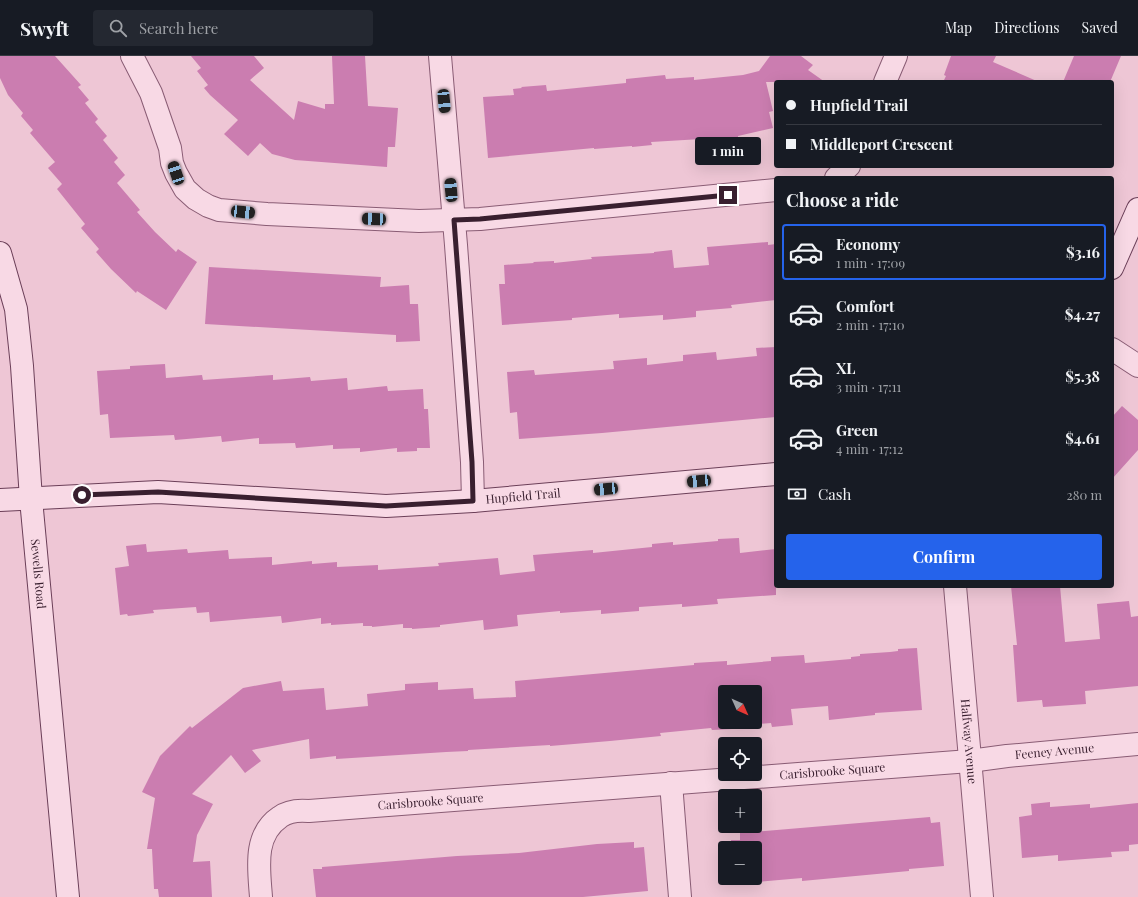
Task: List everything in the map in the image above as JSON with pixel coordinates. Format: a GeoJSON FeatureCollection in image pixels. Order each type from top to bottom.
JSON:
{"type":"FeatureCollection","features":[{"type":"Feature","properties":{"kind":"street"},"geometry":{"type":"LineString","coordinates":[[132,56],[151,93],[170,148],[172,163],[176,173],[185,189],[196,199],[218,210],[267,214],[419,221],[454,220],[480,219],[774,190]]}},
{"type":"Feature","properties":{"kind":"street"},"geometry":{"type":"LineString","coordinates":[[440,56],[472,462],[473,501]]}},
{"type":"Feature","properties":{"kind":"street"},"geometry":{"type":"LineString","coordinates":[[886,80],[896,56]]}},
{"type":"Feature","properties":{"kind":"street"},"geometry":{"type":"LineString","coordinates":[[838,176],[847,168]]}},
{"type":"Feature","properties":{"kind":"street"},"geometry":{"type":"LineString","coordinates":[[1114,263],[1138,209]]}},
{"type":"Feature","properties":{"kind":"street","name":"Sewells Road"},"geometry":{"type":"LineString","coordinates":[[0,253],[16,316],[22,366],[31,499],[68,897]]}},
{"type":"Feature","properties":{"kind":"street"},"geometry":{"type":"LineString","coordinates":[[1114,350],[1138,366]]}},
{"type":"Feature","properties":{"kind":"street","name":"Hupfield Trail"},"geometry":{"type":"LineString","coordinates":[[0,500],[158,492],[386,506],[473,501],[774,474]]}},
{"type":"Feature","properties":{"kind":"street","name":"Halfway Avenue"},"geometry":{"type":"LineString","coordinates":[[955,588],[982,897]]}},
{"type":"Feature","properties":{"kind":"street","name":"Feeney Avenue"},"geometry":{"type":"LineString","coordinates":[[970,760],[1138,744]]}},
{"type":"Feature","properties":{"kind":"street","name":"Carisbrooke Square"},"geometry":{"type":"LineString","coordinates":[[261,897],[259,866],[262,837],[273,821],[283,814],[295,811],[970,760]]}},
{"type":"Feature","properties":{"kind":"street"},"geometry":{"type":"LineString","coordinates":[[671,783],[680,897]]}},
{"type":"Feature","properties":{"kind":"building"},"geometry":{"type":"Polygon","coordinates":[[[0,56],[55,56],[81,85],[78,87],[89,100],[85,103],[98,119],[95,122],[107,136],[103,140],[118,158],[114,162],[125,175],[117,183],[140,210],[137,212],[155,232],[176,252],[178,249],[197,262],[166,310],[137,291],[136,293],[96,252],[99,249],[81,228],[85,224],[57,189],[62,184],[48,168],[55,162],[30,133],[33,130],[21,116],[23,113],[8,95],[0,78],[0,56]]]}},
{"type":"Feature","properties":{"kind":"building"},"geometry":{"type":"Polygon","coordinates":[[[191,56],[254,56],[264,68],[250,80],[294,120],[298,101],[325,109],[325,104],[334,104],[332,56],[365,56],[368,106],[398,108],[395,147],[388,147],[387,167],[295,160],[272,154],[260,143],[248,156],[224,134],[238,120],[204,88],[208,85],[197,71],[201,68],[191,56]]]}},
{"type":"Feature","properties":{"kind":"building"},"geometry":{"type":"Polygon","coordinates":[[[770,56],[801,56],[813,65],[808,70],[822,80],[774,80],[774,82],[766,82],[773,111],[769,112],[773,128],[738,136],[738,138],[651,142],[652,145],[594,148],[488,158],[483,97],[514,95],[513,89],[522,88],[521,87],[546,85],[547,91],[626,83],[626,79],[665,75],[666,79],[694,77],[694,80],[743,75],[759,71],[770,56]]]}},
{"type":"Feature","properties":{"kind":"building"},"geometry":{"type":"Polygon","coordinates":[[[951,56],[996,56],[993,62],[1034,80],[944,80],[946,76],[944,75],[951,56]]]}},
{"type":"Feature","properties":{"kind":"building"},"geometry":{"type":"Polygon","coordinates":[[[1074,56],[1121,56],[1111,80],[1064,80],[1074,56]]]}},
{"type":"Feature","properties":{"kind":"building"},"geometry":{"type":"Polygon","coordinates":[[[768,242],[768,245],[774,244],[774,300],[731,305],[732,308],[696,311],[696,317],[663,320],[663,315],[619,318],[619,314],[572,318],[572,320],[502,325],[499,284],[505,284],[504,265],[554,261],[554,263],[592,259],[591,257],[654,253],[672,250],[674,268],[709,265],[707,247],[768,242]]]}},
{"type":"Feature","properties":{"kind":"building"},"geometry":{"type":"Polygon","coordinates":[[[209,267],[381,277],[380,287],[409,285],[410,304],[418,304],[420,341],[396,342],[396,335],[205,324],[209,267]]]}},
{"type":"Feature","properties":{"kind":"building"},"geometry":{"type":"Polygon","coordinates":[[[774,347],[774,417],[519,439],[517,412],[510,413],[507,372],[534,370],[535,375],[614,369],[613,361],[647,358],[647,365],[683,361],[683,355],[716,352],[717,360],[757,356],[756,348],[774,347]]]}},
{"type":"Feature","properties":{"kind":"building"},"geometry":{"type":"Polygon","coordinates":[[[165,364],[166,378],[202,375],[203,380],[273,375],[273,380],[310,377],[311,381],[347,378],[348,390],[387,386],[388,391],[423,389],[424,409],[428,409],[430,448],[417,448],[417,451],[397,452],[397,448],[360,452],[360,448],[333,449],[333,445],[296,448],[295,443],[259,444],[259,438],[222,442],[221,436],[175,440],[174,435],[110,438],[108,414],[100,415],[97,371],[130,369],[130,366],[165,364]]]}},
{"type":"Feature","properties":{"kind":"building"},"geometry":{"type":"Polygon","coordinates":[[[1122,406],[1138,420],[1138,450],[1114,477],[1114,415],[1122,406]]]}},
{"type":"Feature","properties":{"kind":"building"},"geometry":{"type":"Polygon","coordinates":[[[739,538],[740,553],[774,549],[774,588],[776,588],[776,595],[717,599],[718,604],[682,607],[682,604],[639,607],[639,611],[601,614],[601,610],[560,613],[560,611],[517,615],[518,626],[484,630],[483,620],[440,625],[440,627],[412,629],[403,628],[403,624],[372,627],[363,626],[363,623],[331,625],[331,623],[321,624],[321,618],[282,623],[281,616],[210,622],[209,612],[197,613],[196,607],[153,610],[154,613],[128,616],[127,614],[120,615],[115,568],[129,566],[126,546],[146,544],[147,552],[187,549],[188,553],[228,550],[229,559],[272,557],[272,565],[312,561],[312,564],[337,562],[337,567],[378,565],[378,570],[439,566],[438,563],[498,558],[500,575],[535,571],[533,555],[593,550],[593,553],[652,547],[652,544],[673,542],[673,545],[718,541],[718,539],[739,538]]]}},
{"type":"Feature","properties":{"kind":"building"},"geometry":{"type":"Polygon","coordinates":[[[1011,588],[1060,588],[1065,642],[1100,639],[1097,604],[1129,601],[1131,617],[1138,616],[1138,686],[1085,691],[1086,704],[1043,707],[1042,700],[1017,702],[1013,645],[1017,645],[1011,588]]]}},
{"type":"Feature","properties":{"kind":"building"},"geometry":{"type":"Polygon","coordinates":[[[917,648],[922,710],[875,713],[875,715],[829,720],[828,706],[791,709],[793,725],[772,727],[771,723],[762,724],[762,685],[718,685],[718,729],[732,729],[712,730],[711,728],[660,733],[661,736],[550,746],[336,759],[336,756],[310,759],[309,739],[252,750],[261,761],[245,773],[231,755],[192,794],[213,804],[197,835],[193,862],[210,861],[212,897],[159,897],[158,889],[154,889],[152,849],[147,849],[155,798],[142,792],[160,756],[190,726],[192,728],[243,688],[281,681],[283,691],[324,688],[326,710],[368,706],[367,694],[405,690],[405,684],[438,682],[438,690],[473,688],[474,699],[516,697],[515,681],[694,665],[694,663],[727,661],[727,665],[771,661],[771,657],[804,655],[805,663],[851,659],[851,657],[860,656],[860,654],[898,651],[898,649],[917,648]]]}},
{"type":"Feature","properties":{"kind":"building"},"geometry":{"type":"Polygon","coordinates":[[[1050,802],[1050,807],[1090,804],[1090,808],[1138,803],[1138,844],[1129,845],[1129,851],[1111,852],[1112,857],[1058,861],[1058,855],[1022,858],[1019,817],[1032,815],[1031,804],[1050,802]]]}},
{"type":"Feature","properties":{"kind":"building"},"geometry":{"type":"Polygon","coordinates":[[[930,817],[931,823],[940,822],[944,866],[909,869],[909,871],[802,881],[802,878],[762,882],[762,841],[731,840],[740,840],[740,833],[762,833],[762,831],[930,817]]]}},
{"type":"Feature","properties":{"kind":"building"},"geometry":{"type":"Polygon","coordinates":[[[634,842],[634,848],[644,847],[648,891],[583,897],[316,897],[313,869],[322,869],[322,867],[457,856],[519,853],[597,844],[634,842]]]}},
{"type":"Feature","properties":{"kind":"route"},"geometry":{"type":"LineString","coordinates":[[82,495],[158,492],[386,506],[473,501],[472,462],[454,220],[480,219],[728,195]]}}]}
